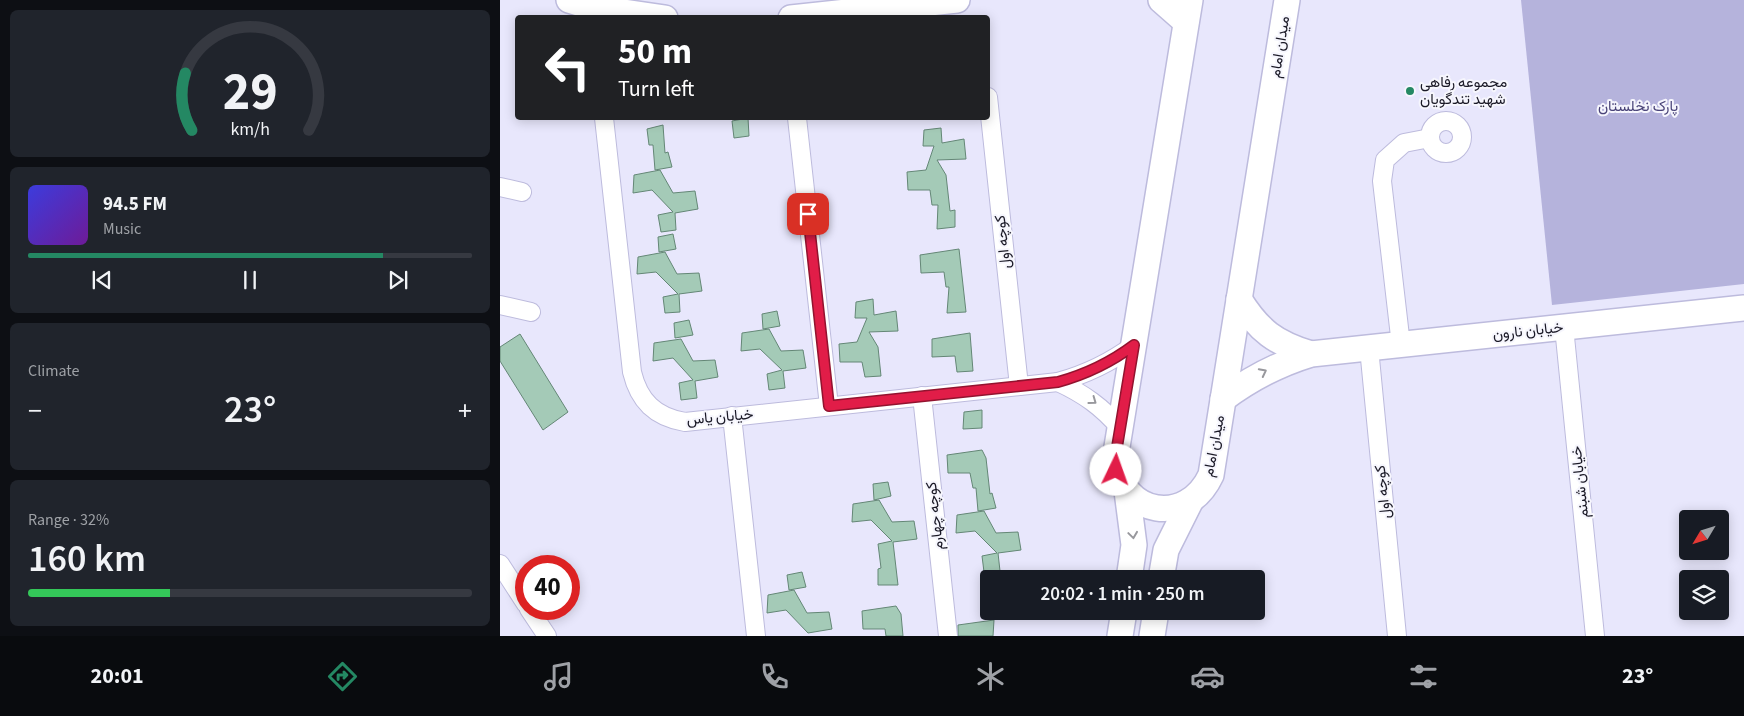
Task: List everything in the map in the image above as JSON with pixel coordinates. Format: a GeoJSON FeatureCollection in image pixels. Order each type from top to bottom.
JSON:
{"type":"FeatureCollection","features":[{"type":"Feature","properties":{"kind":"street"},"geometry":{"type":"LineString","coordinates":[[569,0],[606,14],[621,15]]}},
{"type":"Feature","properties":{"kind":"street"},"geometry":{"type":"LineString","coordinates":[[818,15],[957,0]]}},
{"type":"Feature","properties":{"kind":"street"},"geometry":{"type":"LineString","coordinates":[[1130,570],[1134,545],[1127,491],[1116,470],[1115,459],[1188,11],[1161,0]]}},
{"type":"Feature","properties":{"kind":"street","name":"میدان امام"},"geometry":{"type":"LineString","coordinates":[[1163,570],[1166,550],[1190,502],[1199,494],[1211,475],[1287,0]]}},
{"type":"Feature","properties":{"kind":"street","name":"کوچه اول"},"geometry":{"type":"LineString","coordinates":[[990,116],[1019,386]]}},
{"type":"Feature","properties":{"kind":"street","name":"خیابان یاس"},"geometry":{"type":"LineString","coordinates":[[604,120],[635,385],[649,407],[672,420],[685,422],[1058,382],[1085,375],[1111,362],[1134,345]]}},
{"type":"Feature","properties":{"kind":"street"},"geometry":{"type":"LineString","coordinates":[[797,120],[829,406]]}},
{"type":"Feature","properties":{"kind":"street"},"geometry":{"type":"LineString","coordinates":[[1401,344],[1382,181],[1385,160],[1404,143],[1430,138]]}},
{"type":"Feature","properties":{"kind":"street"},"geometry":{"type":"LineString","coordinates":[[500,187],[522,192]]}},
{"type":"Feature","properties":{"kind":"street"},"geometry":{"type":"LineString","coordinates":[[1239,299],[1252,319],[1268,336],[1289,347],[1311,354]]}},
{"type":"Feature","properties":{"kind":"street"},"geometry":{"type":"LineString","coordinates":[[500,305],[531,312]]}},
{"type":"Feature","properties":{"kind":"street","name":"خیابان نارون"},"geometry":{"type":"LineString","coordinates":[[1311,354],[1744,308]]}},
{"type":"Feature","properties":{"kind":"street","name":"خیابان شبنم"},"geometry":{"type":"LineString","coordinates":[[1564,327],[1595,636]]}},
{"type":"Feature","properties":{"kind":"street","name":"کوچه اول"},"geometry":{"type":"LineString","coordinates":[[1368,348],[1397,636]]}},
{"type":"Feature","properties":{"kind":"street"},"geometry":{"type":"LineString","coordinates":[[1223,399],[1257,375],[1279,364],[1311,354]]}},
{"type":"Feature","properties":{"kind":"street"},"geometry":{"type":"LineString","coordinates":[[1058,382],[1082,393],[1096,403],[1120,428]]}},
{"type":"Feature","properties":{"kind":"street","name":"کوچه چهارم"},"geometry":{"type":"LineString","coordinates":[[922,396],[947,636]]}},
{"type":"Feature","properties":{"kind":"street"},"geometry":{"type":"LineString","coordinates":[[732,416],[756,636]]}},
{"type":"Feature","properties":{"kind":"street"},"geometry":{"type":"LineString","coordinates":[[1127,491],[1140,502],[1156,508],[1168,509],[1190,502]]}},
{"type":"Feature","properties":{"kind":"street"},"geometry":{"type":"LineString","coordinates":[[500,564],[515,587]]}},
{"type":"Feature","properties":{"kind":"street"},"geometry":{"type":"LineString","coordinates":[[536,620],[547,636]]}},
{"type":"Feature","properties":{"kind":"street"},"geometry":{"type":"LineString","coordinates":[[1120,636],[1123,620]]}},
{"type":"Feature","properties":{"kind":"street"},"geometry":{"type":"LineString","coordinates":[[1152,636],[1155,620]]}},
{"type":"Feature","properties":{"kind":"green space","name":"پارک نخلستان"},"geometry":{"type":"Polygon","coordinates":[[[1521,0],[1744,0],[1744,284],[1552,305],[1521,0]]]}},
{"type":"Feature","properties":{"kind":"building"},"geometry":{"type":"Polygon","coordinates":[[[748,120],[749,136],[734,138],[732,121],[748,120]]]}},
{"type":"Feature","properties":{"kind":"building"},"geometry":{"type":"Polygon","coordinates":[[[663,125],[665,153],[668,152],[672,167],[655,170],[653,145],[649,145],[647,129],[663,125]]]}},
{"type":"Feature","properties":{"kind":"building"},"geometry":{"type":"Polygon","coordinates":[[[941,128],[942,143],[964,139],[966,159],[937,160],[946,175],[950,211],[955,210],[955,227],[937,229],[938,205],[932,205],[930,190],[908,190],[907,172],[926,170],[934,146],[923,146],[924,130],[941,128]]]}},
{"type":"Feature","properties":{"kind":"building"},"geometry":{"type":"Polygon","coordinates":[[[660,170],[673,193],[695,191],[698,209],[675,213],[676,230],[661,232],[658,215],[673,212],[652,190],[633,193],[634,175],[660,170]]]}},
{"type":"Feature","properties":{"kind":"building"},"geometry":{"type":"Polygon","coordinates":[[[673,234],[676,249],[659,252],[658,237],[673,234]]]}},
{"type":"Feature","properties":{"kind":"building"},"geometry":{"type":"Polygon","coordinates":[[[959,249],[966,312],[947,313],[949,287],[946,287],[944,272],[921,273],[920,255],[959,249]]]}},
{"type":"Feature","properties":{"kind":"building"},"geometry":{"type":"Polygon","coordinates":[[[665,252],[677,274],[699,273],[702,291],[679,294],[680,312],[665,313],[663,297],[678,294],[656,272],[637,274],[638,257],[665,252]]]}},
{"type":"Feature","properties":{"kind":"building"},"geometry":{"type":"Polygon","coordinates":[[[873,299],[874,315],[896,311],[898,331],[869,332],[878,347],[881,376],[865,377],[862,362],[840,362],[839,344],[857,342],[867,318],[855,318],[856,302],[873,299]]]}},
{"type":"Feature","properties":{"kind":"building"},"geometry":{"type":"Polygon","coordinates":[[[777,311],[780,326],[763,329],[762,314],[777,311]]]}},
{"type":"Feature","properties":{"kind":"building"},"geometry":{"type":"Polygon","coordinates":[[[689,320],[693,335],[675,338],[674,323],[689,320]]]}},
{"type":"Feature","properties":{"kind":"building"},"geometry":{"type":"Polygon","coordinates":[[[769,329],[781,351],[803,350],[806,368],[783,371],[785,388],[769,390],[767,374],[782,370],[760,349],[741,351],[742,333],[769,329]]]}},
{"type":"Feature","properties":{"kind":"building"},"geometry":{"type":"Polygon","coordinates":[[[970,333],[973,371],[957,372],[955,356],[932,357],[932,339],[970,333]]]}},
{"type":"Feature","properties":{"kind":"building"},"geometry":{"type":"Polygon","coordinates":[[[520,334],[568,412],[543,430],[500,361],[500,347],[520,334]]]}},
{"type":"Feature","properties":{"kind":"building"},"geometry":{"type":"Polygon","coordinates":[[[681,339],[693,361],[715,360],[718,377],[695,381],[697,398],[681,400],[679,383],[693,380],[673,358],[653,361],[654,343],[681,339]]]}},
{"type":"Feature","properties":{"kind":"building"},"geometry":{"type":"Polygon","coordinates":[[[982,410],[982,428],[963,429],[964,412],[982,410]]]}},
{"type":"Feature","properties":{"kind":"building"},"geometry":{"type":"Polygon","coordinates":[[[982,450],[986,458],[990,494],[992,493],[996,508],[978,511],[976,488],[973,488],[970,473],[948,473],[947,455],[982,450]]]}},
{"type":"Feature","properties":{"kind":"building"},"geometry":{"type":"Polygon","coordinates":[[[888,482],[891,496],[874,500],[873,484],[888,482]]]}},
{"type":"Feature","properties":{"kind":"building"},"geometry":{"type":"Polygon","coordinates":[[[879,500],[892,522],[914,521],[917,539],[893,542],[898,585],[878,585],[878,569],[881,568],[878,544],[892,541],[871,520],[852,522],[853,504],[879,500]]]}},
{"type":"Feature","properties":{"kind":"building"},"geometry":{"type":"Polygon","coordinates":[[[984,511],[996,533],[1018,532],[1021,550],[998,553],[1000,570],[984,570],[982,556],[997,553],[975,531],[956,533],[957,515],[984,511]]]}},
{"type":"Feature","properties":{"kind":"building"},"geometry":{"type":"Polygon","coordinates":[[[802,572],[806,587],[789,590],[787,575],[802,572]]]}},
{"type":"Feature","properties":{"kind":"building"},"geometry":{"type":"Polygon","coordinates":[[[794,590],[807,613],[829,612],[832,629],[808,633],[786,610],[767,613],[768,595],[794,590]]]}},
{"type":"Feature","properties":{"kind":"building"},"geometry":{"type":"Polygon","coordinates":[[[896,606],[901,614],[903,636],[886,636],[885,629],[863,629],[862,611],[896,606]]]}},
{"type":"Feature","properties":{"kind":"building"},"geometry":{"type":"Polygon","coordinates":[[[994,620],[993,636],[958,636],[958,625],[994,620]]]}},
{"type":"Feature","properties":{"kind":"place","name":"مجموعه رفاهی شهید تندگویان"},"geometry":{"type":"Point","coordinates":[1410,91]}},
{"type":"Feature","properties":{"kind":"route"},"geometry":{"type":"LineString","coordinates":[[808,214],[829,406],[1058,382],[1085,375],[1111,362],[1134,345],[1115,459],[1116,470]]}}]}
